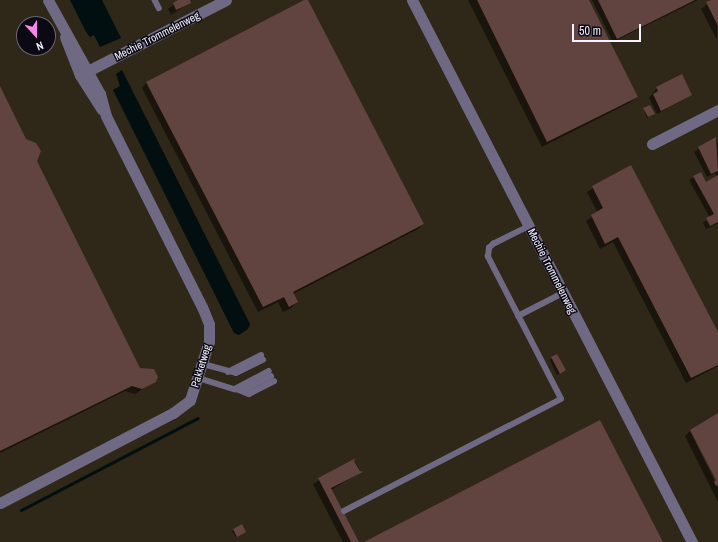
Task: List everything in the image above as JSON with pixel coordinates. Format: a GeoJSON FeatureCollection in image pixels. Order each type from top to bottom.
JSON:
{"type":"FeatureCollection","features":[{"type":"Feature","properties":{"kind":"street"},"geometry":{"type":"LineString","coordinates":[[48,0],[84,73]]}},
{"type":"Feature","properties":{"kind":"street","name":"Mechie Trommelenweg"},"geometry":{"type":"LineString","coordinates":[[84,73],[226,0]]}},
{"type":"Feature","properties":{"kind":"street","name":"Mechie Trommelenweg"},"geometry":{"type":"LineString","coordinates":[[412,0],[692,542]]}},
{"type":"Feature","properties":{"kind":"street","name":"Pakketweg"},"geometry":{"type":"LineString","coordinates":[[0,503],[173,413],[190,400],[209,341],[209,324],[106,116],[100,94],[84,73]]}},
{"type":"Feature","properties":{"kind":"street"},"geometry":{"type":"LineString","coordinates":[[652,144],[718,110]]}},
{"type":"Feature","properties":{"kind":"lane"},"geometry":{"type":"LineString","coordinates":[[155,0],[159,8]]}},
{"type":"Feature","properties":{"kind":"lane"},"geometry":{"type":"LineString","coordinates":[[344,511],[561,399],[487,252],[493,244],[528,226]]}},
{"type":"Feature","properties":{"kind":"lane"},"geometry":{"type":"LineString","coordinates":[[518,316],[563,293]]}},
{"type":"Feature","properties":{"kind":"lane"},"geometry":{"type":"LineString","coordinates":[[202,364],[228,372],[262,358]]}},
{"type":"Feature","properties":{"kind":"lane"},"geometry":{"type":"LineString","coordinates":[[198,378],[249,394],[271,376],[235,389]]}},
{"type":"Feature","properties":{"kind":"shaded area"},"geometry":{"type":"Polygon","coordinates":[[[0,0],[718,0],[718,542],[0,542],[0,0]]]}},
{"type":"Feature","properties":{"kind":"shaded area"},"geometry":{"type":"Polygon","coordinates":[[[70,0],[102,0],[121,38],[100,47],[94,35],[90,37],[86,32],[70,0]]]}},
{"type":"Feature","properties":{"kind":"shaded area"},"geometry":{"type":"Polygon","coordinates":[[[122,70],[250,324],[248,329],[239,335],[234,333],[113,90],[120,86],[116,74],[122,70]]]}},
{"type":"Feature","properties":{"kind":"building"},"geometry":{"type":"Polygon","coordinates":[[[178,0],[190,0],[191,3],[176,10],[173,3],[178,0]]]}},
{"type":"Feature","properties":{"kind":"building"},"geometry":{"type":"Polygon","coordinates":[[[304,0],[308,0],[424,224],[293,292],[298,302],[289,307],[284,297],[263,307],[146,82],[304,0]]]}},
{"type":"Feature","properties":{"kind":"building"},"geometry":{"type":"Polygon","coordinates":[[[477,0],[589,0],[638,97],[547,142],[477,0]]]}},
{"type":"Feature","properties":{"kind":"building"},"geometry":{"type":"Polygon","coordinates":[[[598,0],[695,0],[617,39],[598,0]]]}},
{"type":"Feature","properties":{"kind":"building"},"geometry":{"type":"Polygon","coordinates":[[[718,0],[718,26],[706,2],[718,0]]]}},
{"type":"Feature","properties":{"kind":"building"},"geometry":{"type":"Polygon","coordinates":[[[682,74],[692,95],[661,111],[653,94],[658,91],[656,87],[682,74]]]}},
{"type":"Feature","properties":{"kind":"building"},"geometry":{"type":"Polygon","coordinates":[[[0,86],[26,139],[36,143],[41,151],[37,161],[140,368],[154,369],[158,377],[156,382],[142,389],[132,386],[0,451],[0,86]]]}},
{"type":"Feature","properties":{"kind":"building"},"geometry":{"type":"Polygon","coordinates":[[[650,105],[655,114],[648,117],[643,108],[650,105]]]}},
{"type":"Feature","properties":{"kind":"building"},"geometry":{"type":"Polygon","coordinates":[[[716,137],[718,171],[711,174],[698,147],[716,137]]]}},
{"type":"Feature","properties":{"kind":"building"},"geometry":{"type":"Polygon","coordinates":[[[631,165],[718,332],[718,365],[691,378],[618,237],[605,244],[591,215],[603,208],[592,186],[631,165]]]}},
{"type":"Feature","properties":{"kind":"building"},"geometry":{"type":"Polygon","coordinates":[[[701,172],[706,182],[718,175],[718,222],[710,226],[706,218],[714,214],[693,176],[701,172]]]}},
{"type":"Feature","properties":{"kind":"building"},"geometry":{"type":"Polygon","coordinates":[[[557,354],[566,370],[560,374],[551,357],[557,354]]]}},
{"type":"Feature","properties":{"kind":"building"},"geometry":{"type":"Polygon","coordinates":[[[718,413],[718,485],[716,486],[714,482],[716,480],[690,430],[718,413]]]}},
{"type":"Feature","properties":{"kind":"building"},"geometry":{"type":"Polygon","coordinates":[[[600,420],[663,542],[364,542],[600,420]]]}},
{"type":"Feature","properties":{"kind":"building"},"geometry":{"type":"Polygon","coordinates":[[[356,458],[354,461],[360,471],[363,472],[331,488],[359,542],[351,542],[318,478],[356,458]]]}},
{"type":"Feature","properties":{"kind":"building"},"geometry":{"type":"Polygon","coordinates":[[[242,524],[246,532],[237,537],[233,529],[242,524]]]}},
{"type":"Feature","properties":{"kind":"waterway"},"geometry":{"type":"LineString","coordinates":[[21,510],[198,418]]}}]}
